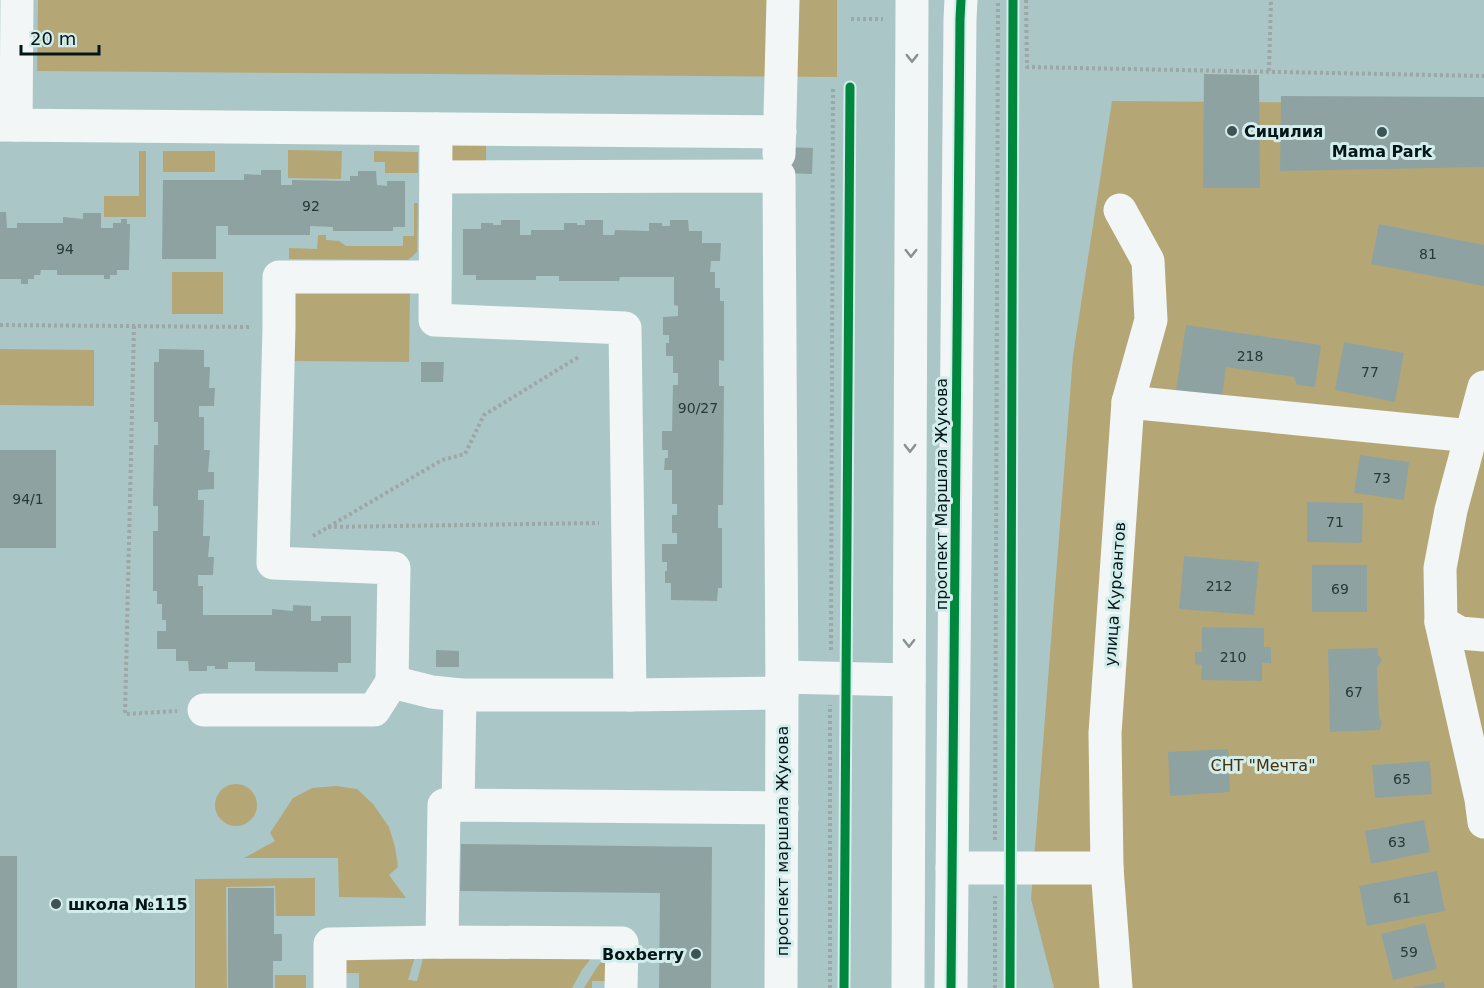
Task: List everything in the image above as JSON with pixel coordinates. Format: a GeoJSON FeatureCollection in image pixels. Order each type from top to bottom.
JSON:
{"type":"FeatureCollection","features":[{"type":"Feature","properties":{"kind":"street"},"geometry":{"type":"LineString","coordinates":[[17,0],[8,125],[780,132]]}},
{"type":"Feature","properties":{"kind":"street","name":"проспект маршала Жукова"},"geometry":{"type":"LineString","coordinates":[[781,988],[779,176],[783,0]]}},
{"type":"Feature","properties":{"kind":"street","name":"проспект Маршала Жукова"},"geometry":{"type":"LineString","coordinates":[[908,988],[912,0]]}},
{"type":"Feature","properties":{"kind":"street","name":"проспект Маршала Жукова"},"geometry":{"type":"LineString","coordinates":[[951,988],[959,43],[962,0]]}},
{"type":"Feature","properties":{"kind":"street"},"geometry":{"type":"LineString","coordinates":[[436,129],[435,320],[625,328],[630,695]]}},
{"type":"Feature","properties":{"kind":"street"},"geometry":{"type":"LineString","coordinates":[[436,177],[779,176]]}},
{"type":"Feature","properties":{"kind":"street","name":"улица Курсантов"},"geometry":{"type":"LineString","coordinates":[[1116,988],[1107,868],[1105,734],[1128,402],[1151,320],[1148,261],[1120,210]]}},
{"type":"Feature","properties":{"kind":"street"},"geometry":{"type":"LineString","coordinates":[[204,710],[374,710],[392,682],[394,568],[273,563],[279,277],[435,277]]}},
{"type":"Feature","properties":{"kind":"street"},"geometry":{"type":"LineString","coordinates":[[1484,387],[1477,436],[1450,510],[1440,568],[1441,622],[1481,799],[1484,822]]}},
{"type":"Feature","properties":{"kind":"street"},"geometry":{"type":"LineString","coordinates":[[1128,402],[1477,436]]}},
{"type":"Feature","properties":{"kind":"street"},"geometry":{"type":"LineString","coordinates":[[1441,622],[1460,633],[1484,635]]}},
{"type":"Feature","properties":{"kind":"street"},"geometry":{"type":"LineString","coordinates":[[392,682],[432,692],[460,695],[630,695],[782,685],[830,678],[909,680]]}},
{"type":"Feature","properties":{"kind":"street"},"geometry":{"type":"LineString","coordinates":[[459,805],[460,695]]}},
{"type":"Feature","properties":{"kind":"street"},"geometry":{"type":"LineString","coordinates":[[442,942],[444,805],[782,808]]}},
{"type":"Feature","properties":{"kind":"street"},"geometry":{"type":"LineString","coordinates":[[952,868],[1107,868]]}},
{"type":"Feature","properties":{"kind":"street"},"geometry":{"type":"LineString","coordinates":[[330,988],[330,944],[442,942],[622,943],[621,988]]}},
{"type":"Feature","properties":{"kind":"path"},"geometry":{"type":"LineString","coordinates":[[994,988],[998,0]]}},
{"type":"Feature","properties":{"kind":"path"},"geometry":{"type":"LineString","coordinates":[[1026,0],[1027,67],[1484,76]]}},
{"type":"Feature","properties":{"kind":"path"},"geometry":{"type":"LineString","coordinates":[[1269,71],[1271,0]]}},
{"type":"Feature","properties":{"kind":"path"},"geometry":{"type":"LineString","coordinates":[[830,988],[833,87]]}},
{"type":"Feature","properties":{"kind":"path"},"geometry":{"type":"LineString","coordinates":[[0,325],[279,327]]}},
{"type":"Feature","properties":{"kind":"path"},"geometry":{"type":"LineString","coordinates":[[134,326],[125,714],[204,710]]}},
{"type":"Feature","properties":{"kind":"path"},"geometry":{"type":"LineString","coordinates":[[309,539],[442,460],[465,454],[484,415],[585,353]]}},
{"type":"Feature","properties":{"kind":"path"},"geometry":{"type":"LineString","coordinates":[[327,527],[628,523]]}},
{"type":"Feature","properties":{"kind":"green space"},"geometry":{"type":"Polygon","coordinates":[[[38,0],[837,0],[837,77],[37,71],[38,0]]]}},
{"type":"Feature","properties":{"kind":"green space","name":"СНТ \"Мечта\""},"geometry":{"type":"Polygon","coordinates":[[[1112,101],[1484,104],[1484,988],[1054,988],[1031,899],[1073,356],[1112,101]]]}},
{"type":"Feature","properties":{"kind":"green space"},"geometry":{"type":"Polygon","coordinates":[[[443,140],[486,141],[486,165],[443,165],[443,140]]]}},
{"type":"Feature","properties":{"kind":"green space"},"geometry":{"type":"Polygon","coordinates":[[[288,150],[342,151],[341,179],[288,178],[288,150]]]}},
{"type":"Feature","properties":{"kind":"green space"},"geometry":{"type":"Polygon","coordinates":[[[139,151],[146,151],[146,217],[104,217],[104,196],[139,196],[139,151]]]}},
{"type":"Feature","properties":{"kind":"green space"},"geometry":{"type":"Polygon","coordinates":[[[163,151],[215,151],[215,172],[163,172],[163,151]]]}},
{"type":"Feature","properties":{"kind":"green space"},"geometry":{"type":"Polygon","coordinates":[[[374,151],[418,152],[418,173],[385,173],[385,162],[374,162],[374,151]]]}},
{"type":"Feature","properties":{"kind":"green space"},"geometry":{"type":"Polygon","coordinates":[[[414,203],[418,203],[417,252],[408,260],[289,259],[289,248],[317,249],[318,235],[326,235],[326,240],[339,241],[346,246],[403,246],[403,236],[414,236],[414,203]]]}},
{"type":"Feature","properties":{"kind":"green space"},"geometry":{"type":"Polygon","coordinates":[[[172,272],[223,272],[223,314],[172,314],[172,272]]]}},
{"type":"Feature","properties":{"kind":"green space"},"geometry":{"type":"Polygon","coordinates":[[[294,291],[410,291],[409,362],[294,361],[294,291]]]}},
{"type":"Feature","properties":{"kind":"green space"},"geometry":{"type":"Polygon","coordinates":[[[0,349],[94,350],[94,406],[0,405],[0,349]]]}},
{"type":"Feature","properties":{"kind":"green space"},"geometry":{"type":"Polygon","coordinates":[[[236,784],[244,785],[251,790],[256,797],[256,813],[251,820],[244,825],[236,826],[228,825],[221,820],[216,813],[215,805],[216,797],[221,790],[228,785],[236,784]]]}},
{"type":"Feature","properties":{"kind":"green space"},"geometry":{"type":"Polygon","coordinates":[[[336,786],[357,789],[373,804],[389,827],[398,867],[389,875],[406,898],[339,897],[338,858],[244,858],[275,841],[270,833],[293,798],[312,788],[336,786]]]}},
{"type":"Feature","properties":{"kind":"green space"},"geometry":{"type":"Polygon","coordinates":[[[315,878],[315,916],[276,916],[275,886],[226,887],[227,988],[195,988],[195,879],[315,878]]]}},
{"type":"Feature","properties":{"kind":"green space"},"geometry":{"type":"Polygon","coordinates":[[[415,951],[408,980],[417,981],[425,951],[596,952],[572,988],[359,988],[359,973],[338,973],[340,959],[415,951]]]}},
{"type":"Feature","properties":{"kind":"green space"},"geometry":{"type":"Polygon","coordinates":[[[610,952],[612,981],[592,981],[592,988],[584,988],[597,967],[610,952]]]}},
{"type":"Feature","properties":{"kind":"green space"},"geometry":{"type":"Polygon","coordinates":[[[275,975],[306,975],[306,988],[275,988],[275,975]]]}},
{"type":"Feature","properties":{"kind":"building","name":"Сицилия"},"geometry":{"type":"Polygon","coordinates":[[[1204,74],[1259,75],[1260,188],[1203,188],[1204,74]]]}},
{"type":"Feature","properties":{"kind":"building","name":"Mama Park"},"geometry":{"type":"Polygon","coordinates":[[[1281,96],[1484,97],[1484,167],[1280,171],[1281,96]]]}},
{"type":"Feature","properties":{"kind":"building"},"geometry":{"type":"Polygon","coordinates":[[[785,147],[813,148],[812,174],[784,173],[785,147]]]}},
{"type":"Feature","properties":{"kind":"building"},"geometry":{"type":"Polygon","coordinates":[[[261,170],[281,170],[281,185],[292,185],[292,180],[350,181],[350,176],[358,176],[358,171],[376,171],[377,185],[387,186],[387,181],[405,181],[405,227],[393,227],[393,231],[333,231],[333,227],[310,226],[310,235],[228,235],[228,226],[216,226],[216,259],[162,259],[163,180],[244,180],[244,174],[261,175],[261,170]]]}},
{"type":"Feature","properties":{"kind":"building"},"geometry":{"type":"Polygon","coordinates":[[[0,212],[6,212],[7,228],[17,228],[17,223],[63,223],[63,217],[83,219],[83,213],[101,213],[101,228],[113,228],[113,223],[121,223],[121,219],[127,219],[127,224],[130,224],[129,270],[117,270],[117,275],[110,275],[110,279],[104,279],[104,275],[57,275],[57,270],[41,270],[40,275],[34,275],[34,279],[28,279],[28,284],[21,284],[21,279],[0,279],[0,212]]]}},
{"type":"Feature","properties":{"kind":"building"},"geometry":{"type":"Polygon","coordinates":[[[501,220],[520,220],[520,235],[531,235],[531,230],[564,230],[564,223],[585,225],[585,220],[603,220],[603,235],[614,235],[615,230],[649,231],[649,223],[662,223],[662,226],[670,226],[670,220],[688,220],[689,231],[702,231],[702,243],[721,243],[720,261],[711,261],[710,272],[715,272],[715,288],[720,288],[720,301],[724,301],[724,361],[719,360],[719,386],[724,386],[723,505],[718,505],[718,528],[722,528],[722,588],[718,588],[717,601],[671,600],[671,583],[665,583],[667,562],[662,562],[662,544],[677,544],[677,533],[672,533],[672,515],[677,515],[677,504],[672,504],[672,470],[664,470],[668,450],[662,450],[662,431],[672,431],[673,385],[678,385],[678,373],[673,373],[673,356],[666,356],[666,343],[669,343],[669,335],[663,335],[663,317],[678,316],[678,306],[674,305],[674,277],[620,277],[619,281],[559,281],[559,276],[536,276],[536,280],[476,280],[476,275],[463,275],[463,229],[481,229],[481,223],[501,225],[501,220]]]}},
{"type":"Feature","properties":{"kind":"building"},"geometry":{"type":"Polygon","coordinates":[[[1379,224],[1484,245],[1484,286],[1371,264],[1379,224]]]}},
{"type":"Feature","properties":{"kind":"building"},"geometry":{"type":"Polygon","coordinates":[[[1186,325],[1321,345],[1315,387],[1297,385],[1294,377],[1226,367],[1221,403],[1175,397],[1186,325]]]}},
{"type":"Feature","properties":{"kind":"building"},"geometry":{"type":"Polygon","coordinates":[[[1344,342],[1404,353],[1395,402],[1335,390],[1344,342]]]}},
{"type":"Feature","properties":{"kind":"building"},"geometry":{"type":"Polygon","coordinates":[[[159,349],[204,350],[204,367],[210,367],[209,388],[215,388],[214,406],[199,406],[199,417],[204,417],[204,450],[210,450],[208,472],[214,472],[214,489],[198,490],[198,500],[204,500],[203,536],[210,536],[208,557],[214,557],[213,575],[198,575],[198,586],[203,586],[203,615],[272,615],[272,609],[293,611],[293,605],[311,606],[311,621],[321,621],[321,616],[351,616],[351,663],[338,663],[338,672],[255,671],[255,662],[228,662],[228,669],[215,669],[215,666],[207,666],[207,671],[189,671],[188,661],[176,661],[176,649],[157,649],[157,631],[166,631],[166,620],[162,620],[162,604],[157,604],[157,591],[153,591],[153,531],[158,531],[158,506],[153,506],[154,445],[158,445],[158,422],[154,422],[154,362],[159,362],[159,349]]]}},
{"type":"Feature","properties":{"kind":"building"},"geometry":{"type":"Polygon","coordinates":[[[421,362],[444,362],[443,382],[421,382],[421,362]]]}},
{"type":"Feature","properties":{"kind":"building"},"geometry":{"type":"Polygon","coordinates":[[[0,450],[56,450],[56,548],[0,548],[0,450]]]}},
{"type":"Feature","properties":{"kind":"building"},"geometry":{"type":"Polygon","coordinates":[[[1360,455],[1409,462],[1404,500],[1354,493],[1360,455]]]}},
{"type":"Feature","properties":{"kind":"building"},"geometry":{"type":"Polygon","coordinates":[[[1307,502],[1363,503],[1362,543],[1307,542],[1307,502]]]}},
{"type":"Feature","properties":{"kind":"building"},"geometry":{"type":"Polygon","coordinates":[[[1184,556],[1259,562],[1254,615],[1179,609],[1184,556]]]}},
{"type":"Feature","properties":{"kind":"building"},"geometry":{"type":"Polygon","coordinates":[[[1312,565],[1367,565],[1367,612],[1312,612],[1312,565]]]}},
{"type":"Feature","properties":{"kind":"building"},"geometry":{"type":"Polygon","coordinates":[[[1202,627],[1264,628],[1264,647],[1271,647],[1271,663],[1262,663],[1262,681],[1201,680],[1202,665],[1195,664],[1195,652],[1202,652],[1202,627]]]}},
{"type":"Feature","properties":{"kind":"building"},"geometry":{"type":"Polygon","coordinates":[[[1378,648],[1378,655],[1382,660],[1377,667],[1379,718],[1382,722],[1380,730],[1330,732],[1328,649],[1378,648]]]}},
{"type":"Feature","properties":{"kind":"building"},"geometry":{"type":"Polygon","coordinates":[[[436,650],[459,651],[459,667],[436,667],[436,650]]]}},
{"type":"Feature","properties":{"kind":"building"},"geometry":{"type":"Polygon","coordinates":[[[1228,749],[1230,792],[1170,796],[1168,752],[1228,749]]]}},
{"type":"Feature","properties":{"kind":"building"},"geometry":{"type":"Polygon","coordinates":[[[1430,761],[1432,794],[1375,798],[1372,765],[1430,761]]]}},
{"type":"Feature","properties":{"kind":"building"},"geometry":{"type":"Polygon","coordinates":[[[1424,820],[1430,852],[1371,864],[1365,831],[1424,820]]]}},
{"type":"Feature","properties":{"kind":"building"},"geometry":{"type":"Polygon","coordinates":[[[461,844],[712,847],[711,988],[659,988],[660,893],[460,891],[461,844]]]}},
{"type":"Feature","properties":{"kind":"building"},"geometry":{"type":"Polygon","coordinates":[[[0,856],[17,856],[17,988],[0,988],[0,856]]]}},
{"type":"Feature","properties":{"kind":"building"},"geometry":{"type":"Polygon","coordinates":[[[1437,871],[1445,911],[1367,926],[1359,886],[1437,871]]]}},
{"type":"Feature","properties":{"kind":"building"},"geometry":{"type":"Polygon","coordinates":[[[228,888],[274,888],[274,934],[282,934],[282,961],[273,961],[273,988],[228,988],[228,888]]]}},
{"type":"Feature","properties":{"kind":"building"},"geometry":{"type":"Polygon","coordinates":[[[1425,923],[1437,969],[1393,980],[1381,934],[1425,923]]]}},
{"type":"Feature","properties":{"kind":"building"},"geometry":{"type":"Polygon","coordinates":[[[1444,982],[1445,988],[1414,988],[1414,987],[1444,982]]]}},
{"type":"Feature","properties":{"kind":"cycle path"},"geometry":{"type":"LineString","coordinates":[[951,988],[961,0]]}},
{"type":"Feature","properties":{"kind":"cycle path"},"geometry":{"type":"LineString","coordinates":[[1010,988],[1013,0]]}},
{"type":"Feature","properties":{"kind":"cycle path"},"geometry":{"type":"LineString","coordinates":[[844,988],[850,87]]}},
{"type":"Feature","properties":{"kind":"place","name":"Сицилия"},"geometry":{"type":"Point","coordinates":[1232,131]}},
{"type":"Feature","properties":{"kind":"place","name":"Mama Park"},"geometry":{"type":"Point","coordinates":[1382,132]}},
{"type":"Feature","properties":{"kind":"place","name":"школа №115"},"geometry":{"type":"Point","coordinates":[56,904]}},
{"type":"Feature","properties":{"kind":"place","name":"Boxberry"},"geometry":{"type":"Point","coordinates":[696,954]}}]}
